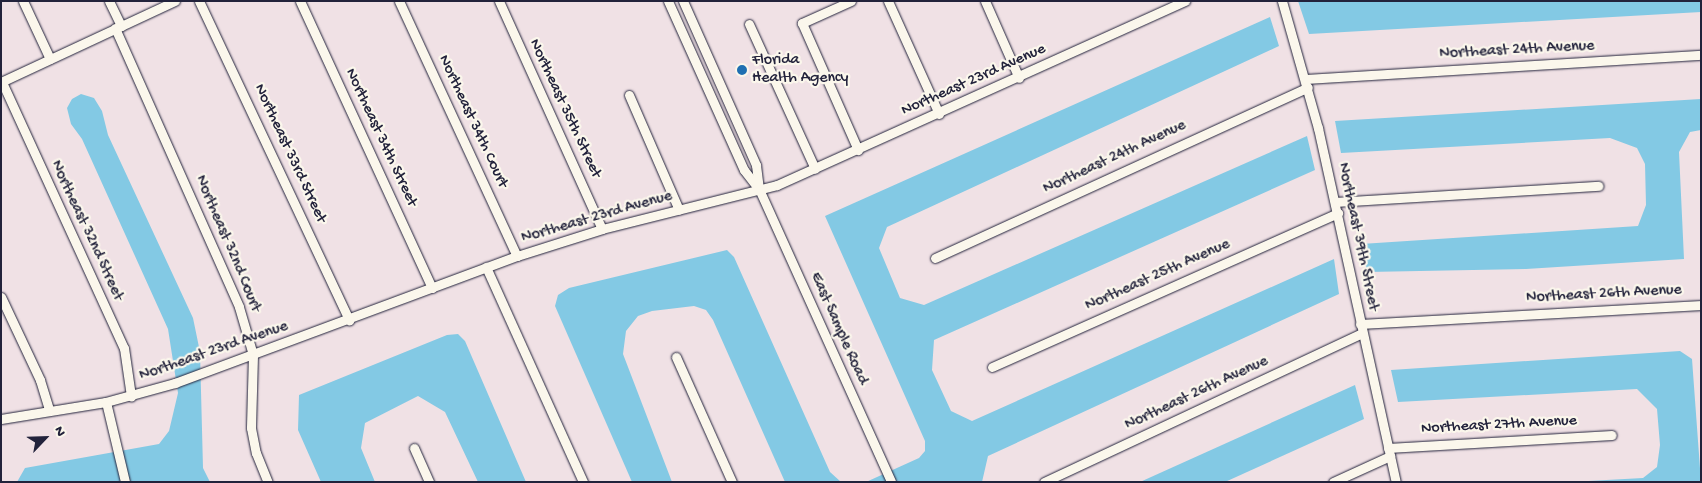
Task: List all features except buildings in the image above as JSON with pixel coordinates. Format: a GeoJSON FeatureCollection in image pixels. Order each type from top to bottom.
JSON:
{"type":"FeatureCollection","features":[{"type":"Feature","properties":{"kind":"street"},"geometry":{"type":"LineString","coordinates":[[23,1],[50,59]]}},
{"type":"Feature","properties":{"kind":"street","name":"Northeast 32nd Court"},"geometry":{"type":"LineString","coordinates":[[109,1],[118,27],[232,288],[253,355],[251,428],[256,453],[268,482]]}},
{"type":"Feature","properties":{"kind":"street"},"geometry":{"type":"LineString","coordinates":[[1,82],[175,1]]}},
{"type":"Feature","properties":{"kind":"street","name":"Northeast 33rd Street"},"geometry":{"type":"LineString","coordinates":[[199,1],[349,320]]}},
{"type":"Feature","properties":{"kind":"street","name":"Northeast 34th Street"},"geometry":{"type":"LineString","coordinates":[[300,1],[432,288]]}},
{"type":"Feature","properties":{"kind":"street","name":"Northeast 34th Court"},"geometry":{"type":"LineString","coordinates":[[400,1],[517,256]]}},
{"type":"Feature","properties":{"kind":"street","name":"Northeast 35th Street"},"geometry":{"type":"LineString","coordinates":[[498,1],[602,229]]}},
{"type":"Feature","properties":{"kind":"street","name":"East Sample Road"},"geometry":{"type":"LineString","coordinates":[[668,1],[744,170],[759,189],[890,482]]}},
{"type":"Feature","properties":{"kind":"street","name":"East Sample Road"},"geometry":{"type":"LineString","coordinates":[[683,1],[756,165],[759,189]]}},
{"type":"Feature","properties":{"kind":"street"},"geometry":{"type":"LineString","coordinates":[[851,1],[802,23],[858,150]]}},
{"type":"Feature","properties":{"kind":"street"},"geometry":{"type":"LineString","coordinates":[[888,1],[939,114]]}},
{"type":"Feature","properties":{"kind":"street"},"geometry":{"type":"LineString","coordinates":[[985,1],[1019,78]]}},
{"type":"Feature","properties":{"kind":"street","name":"Northeast 23rd Avenue"},"geometry":{"type":"LineString","coordinates":[[1,419],[49,409],[106,402],[175,383],[349,320],[517,256],[602,229],[759,189],[815,169],[1185,1]]}},
{"type":"Feature","properties":{"kind":"street","name":"Northeast 39th Street"},"geometry":{"type":"LineString","coordinates":[[1283,4],[1297,46],[1318,128],[1396,482]]}},
{"type":"Feature","properties":{"kind":"street"},"geometry":{"type":"LineString","coordinates":[[749,24],[815,169]]}},
{"type":"Feature","properties":{"kind":"street","name":"Northeast 24th Avenue"},"geometry":{"type":"LineString","coordinates":[[935,258],[1307,82],[1701,55]]}},
{"type":"Feature","properties":{"kind":"street","name":"Northeast 32nd Street"},"geometry":{"type":"LineString","coordinates":[[1,82],[124,348],[131,396]]}},
{"type":"Feature","properties":{"kind":"street"},"geometry":{"type":"LineString","coordinates":[[629,95],[679,210]]}},
{"type":"Feature","properties":{"kind":"street"},"geometry":{"type":"LineString","coordinates":[[721,118],[733,112]]}},
{"type":"Feature","properties":{"kind":"street"},"geometry":{"type":"LineString","coordinates":[[1335,202],[1599,186]]}},
{"type":"Feature","properties":{"kind":"street","name":"Northeast 25th Avenue"},"geometry":{"type":"LineString","coordinates":[[992,367],[1338,213]]}},
{"type":"Feature","properties":{"kind":"street"},"geometry":{"type":"LineString","coordinates":[[486,267],[583,482]]}},
{"type":"Feature","properties":{"kind":"street"},"geometry":{"type":"LineString","coordinates":[[1,297],[40,380],[49,409]]}},
{"type":"Feature","properties":{"kind":"street","name":"Northeast 26th Avenue"},"geometry":{"type":"LineString","coordinates":[[1044,482],[1361,328],[1701,305]]}},
{"type":"Feature","properties":{"kind":"street"},"geometry":{"type":"LineString","coordinates":[[676,357],[732,482]]}},
{"type":"Feature","properties":{"kind":"street"},"geometry":{"type":"LineString","coordinates":[[106,402],[125,482]]}},
{"type":"Feature","properties":{"kind":"street","name":"Northeast 27th Avenue"},"geometry":{"type":"LineString","coordinates":[[1333,482],[1389,452],[1612,435]]}},
{"type":"Feature","properties":{"kind":"street"},"geometry":{"type":"LineString","coordinates":[[414,448],[429,482]]}},
{"type":"Feature","properties":{"kind":"water"},"geometry":{"type":"Polygon","coordinates":[[[1298,1],[1701,1],[1701,12],[1309,34],[1298,1]]]}},
{"type":"Feature","properties":{"kind":"water"},"geometry":{"type":"Polygon","coordinates":[[[1270,17],[1279,46],[887,227],[879,248],[900,298],[924,305],[1307,136],[1315,170],[934,340],[932,370],[951,411],[972,421],[1334,259],[1339,294],[988,456],[982,482],[866,482],[919,458],[925,451],[925,441],[825,216],[1270,17]]]}},
{"type":"Feature","properties":{"kind":"water"},"geometry":{"type":"Polygon","coordinates":[[[81,94],[94,98],[102,111],[108,135],[193,318],[200,352],[203,468],[210,482],[17,482],[25,468],[159,444],[169,431],[178,393],[168,329],[82,139],[71,124],[67,108],[72,99],[81,94]]]}},
{"type":"Feature","properties":{"kind":"water"},"geometry":{"type":"Polygon","coordinates":[[[1701,99],[1701,130],[1690,132],[1679,152],[1684,259],[1526,269],[1367,272],[1361,244],[1638,226],[1646,205],[1645,164],[1637,148],[1610,138],[1341,153],[1335,121],[1701,99]]]}},
{"type":"Feature","properties":{"kind":"water"},"geometry":{"type":"Polygon","coordinates":[[[727,250],[734,257],[830,472],[841,482],[785,482],[713,320],[706,310],[694,306],[652,311],[638,316],[626,331],[623,354],[672,482],[632,482],[555,306],[558,295],[569,288],[727,250]]]}},
{"type":"Feature","properties":{"kind":"water"},"geometry":{"type":"Polygon","coordinates":[[[458,334],[465,341],[526,482],[478,482],[445,412],[418,396],[365,423],[361,448],[375,482],[321,482],[298,430],[299,395],[447,335],[458,334]]]}},
{"type":"Feature","properties":{"kind":"water"},"geometry":{"type":"Polygon","coordinates":[[[1680,351],[1692,359],[1701,482],[1570,482],[1643,478],[1657,467],[1660,445],[1657,409],[1637,389],[1398,402],[1391,370],[1680,351]]]}},
{"type":"Feature","properties":{"kind":"water"},"geometry":{"type":"Polygon","coordinates":[[[1355,385],[1364,419],[1225,482],[1140,482],[1355,385]]]}},
{"type":"Feature","properties":{"kind":"place","name":"Florida Health Agency"},"geometry":{"type":"Point","coordinates":[742,70]}}]}
